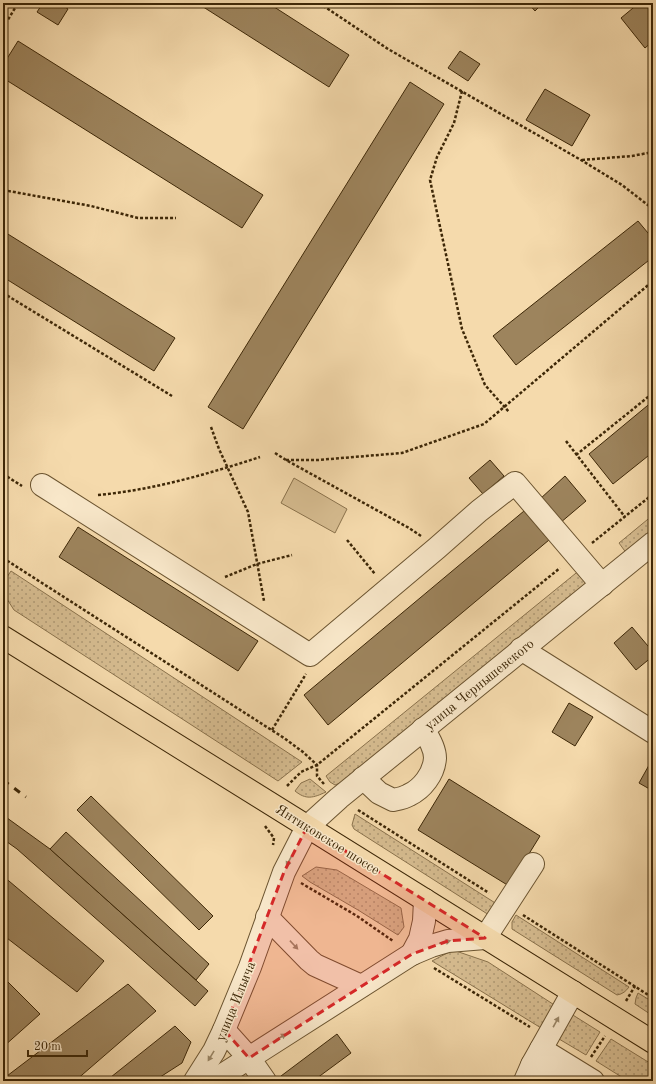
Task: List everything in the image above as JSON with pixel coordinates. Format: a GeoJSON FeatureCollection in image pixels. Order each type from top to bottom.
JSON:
{"type":"FeatureCollection","features":[{"type":"Feature","properties":{"kind":"main road","name":"Янтиковское шоссе"},"geometry":{"type":"LineString","coordinates":[[3,637],[653,1042]]}},
{"type":"Feature","properties":{"kind":"street"},"geometry":{"type":"LineString","coordinates":[[42,485],[310,655],[515,483],[602,584]]}},
{"type":"Feature","properties":{"kind":"street","name":"улица Чернышевского"},"geometry":{"type":"LineString","coordinates":[[307,827],[363,778],[653,543]]}},
{"type":"Feature","properties":{"kind":"street"},"geometry":{"type":"LineString","coordinates":[[521,649],[653,732]]}},
{"type":"Feature","properties":{"kind":"street"},"geometry":{"type":"LineString","coordinates":[[363,778],[379,793],[393,800],[408,796],[419,789],[431,774],[435,758],[431,741],[423,729]]}},
{"type":"Feature","properties":{"kind":"street","name":"улица Ильича"},"geometry":{"type":"LineString","coordinates":[[195,1081],[214,1051],[224,1030],[250,967],[284,872],[307,827]]}},
{"type":"Feature","properties":{"kind":"street"},"geometry":{"type":"LineString","coordinates":[[213,1081],[412,954],[448,941],[486,938],[533,864]]}},
{"type":"Feature","properties":{"kind":"street"},"geometry":{"type":"LineString","coordinates":[[412,954],[420,939],[424,921],[425,900]]}},
{"type":"Feature","properties":{"kind":"street"},"geometry":{"type":"LineString","coordinates":[[268,917],[315,965],[362,986]]}},
{"type":"Feature","properties":{"kind":"street"},"geometry":{"type":"LineString","coordinates":[[572,1077],[531,1069],[573,992]]}},
{"type":"Feature","properties":{"kind":"street"},"geometry":{"type":"LineString","coordinates":[[224,1030],[265,1081]]}},
{"type":"Feature","properties":{"kind":"path"},"geometry":{"type":"LineString","coordinates":[[3,28],[18,3]]}},
{"type":"Feature","properties":{"kind":"path"},"geometry":{"type":"LineString","coordinates":[[319,3],[388,49],[622,185],[653,209]]}},
{"type":"Feature","properties":{"kind":"path"},"geometry":{"type":"LineString","coordinates":[[462,91],[454,123],[436,157],[430,180],[462,328],[485,385],[509,412]]}},
{"type":"Feature","properties":{"kind":"path"},"geometry":{"type":"LineString","coordinates":[[581,160],[632,156],[653,152]]}},
{"type":"Feature","properties":{"kind":"path"},"geometry":{"type":"LineString","coordinates":[[3,190],[90,206],[138,218],[176,218]]}},
{"type":"Feature","properties":{"kind":"path"},"geometry":{"type":"LineString","coordinates":[[286,460],[318,460],[402,452],[484,424],[653,281]]}},
{"type":"Feature","properties":{"kind":"path"},"geometry":{"type":"LineString","coordinates":[[3,293],[172,396]]}},
{"type":"Feature","properties":{"kind":"path"},"geometry":{"type":"LineString","coordinates":[[576,455],[653,393]]}},
{"type":"Feature","properties":{"kind":"path"},"geometry":{"type":"LineString","coordinates":[[211,427],[219,449],[248,512],[268,628]]}},
{"type":"Feature","properties":{"kind":"path"},"geometry":{"type":"LineString","coordinates":[[566,441],[625,517]]}},
{"type":"Feature","properties":{"kind":"path"},"geometry":{"type":"LineString","coordinates":[[275,453],[408,528],[437,548]]}},
{"type":"Feature","properties":{"kind":"path"},"geometry":{"type":"LineString","coordinates":[[98,495],[120,493],[186,479],[228,468],[260,457]]}},
{"type":"Feature","properties":{"kind":"path"},"geometry":{"type":"LineString","coordinates":[[287,786],[301,772],[317,765],[653,494]]}},
{"type":"Feature","properties":{"kind":"path"},"geometry":{"type":"LineString","coordinates":[[347,540],[388,589]]}},
{"type":"Feature","properties":{"kind":"path"},"geometry":{"type":"LineString","coordinates":[[202,586],[257,564],[292,555]]}},
{"type":"Feature","properties":{"kind":"path"},"geometry":{"type":"LineString","coordinates":[[3,558],[284,738],[317,765],[317,776],[339,798],[653,998]]}},
{"type":"Feature","properties":{"kind":"highlighted area"},"geometry":{"type":"Polygon","coordinates":[[[307,827],[485,938],[448,941],[412,954],[249,1058],[224,1030],[284,872],[307,827]]]}},
{"type":"Feature","properties":{"kind":"shaded area"},"geometry":{"type":"Polygon","coordinates":[[[294,478],[347,509],[335,533],[281,503],[294,478]]]}},
{"type":"Feature","properties":{"kind":"shaded area"},"geometry":{"type":"Polygon","coordinates":[[[653,515],[653,533],[627,554],[619,543],[653,515]]]}},
{"type":"Feature","properties":{"kind":"shaded area"},"geometry":{"type":"Polygon","coordinates":[[[581,569],[591,583],[340,783],[335,785],[330,782],[326,776],[581,569]]]}},
{"type":"Feature","properties":{"kind":"shaded area"},"geometry":{"type":"Polygon","coordinates":[[[11,571],[302,762],[278,781],[14,610],[5,596],[5,580],[11,571]]]}},
{"type":"Feature","properties":{"kind":"shaded area"},"geometry":{"type":"Polygon","coordinates":[[[310,779],[326,792],[317,796],[306,797],[295,791],[301,783],[310,779]]]}},
{"type":"Feature","properties":{"kind":"shaded area"},"geometry":{"type":"Polygon","coordinates":[[[355,814],[500,906],[489,915],[354,829],[352,825],[355,814]]]}},
{"type":"Feature","properties":{"kind":"shaded area"},"geometry":{"type":"Polygon","coordinates":[[[316,867],[337,870],[401,908],[404,927],[398,935],[302,876],[316,867]]]}},
{"type":"Feature","properties":{"kind":"shaded area"},"geometry":{"type":"Polygon","coordinates":[[[516,915],[629,987],[621,994],[617,995],[512,929],[512,922],[516,915]]]}},
{"type":"Feature","properties":{"kind":"shaded area"},"geometry":{"type":"Polygon","coordinates":[[[453,950],[488,962],[559,1008],[546,1031],[432,961],[453,950]]]}},
{"type":"Feature","properties":{"kind":"shaded area"},"geometry":{"type":"Polygon","coordinates":[[[638,993],[653,1002],[653,1016],[635,1004],[638,993]]]}},
{"type":"Feature","properties":{"kind":"shaded area"},"geometry":{"type":"Polygon","coordinates":[[[568,1012],[600,1032],[586,1055],[554,1036],[568,1012]]]}},
{"type":"Feature","properties":{"kind":"shaded area"},"geometry":{"type":"Polygon","coordinates":[[[611,1039],[653,1065],[653,1081],[628,1081],[596,1061],[611,1039]]]}},
{"type":"Feature","properties":{"kind":"building"},"geometry":{"type":"Polygon","coordinates":[[[43,3],[59,3],[68,9],[58,25],[37,12],[43,3]]]}},
{"type":"Feature","properties":{"kind":"building"},"geometry":{"type":"Polygon","coordinates":[[[197,3],[268,3],[349,55],[329,87],[197,3]]]}},
{"type":"Feature","properties":{"kind":"building"},"geometry":{"type":"Polygon","coordinates":[[[528,3],[543,3],[535,11],[528,3]]]}},
{"type":"Feature","properties":{"kind":"building"},"geometry":{"type":"Polygon","coordinates":[[[639,3],[653,3],[653,41],[645,48],[621,18],[639,3]]]}},
{"type":"Feature","properties":{"kind":"building"},"geometry":{"type":"Polygon","coordinates":[[[18,41],[263,195],[242,228],[3,78],[3,65],[18,41]]]}},
{"type":"Feature","properties":{"kind":"building"},"geometry":{"type":"Polygon","coordinates":[[[460,51],[480,64],[468,81],[448,68],[460,51]]]}},
{"type":"Feature","properties":{"kind":"building"},"geometry":{"type":"Polygon","coordinates":[[[410,82],[444,104],[243,429],[208,407],[410,82]]]}},
{"type":"Feature","properties":{"kind":"building"},"geometry":{"type":"Polygon","coordinates":[[[545,89],[590,115],[572,146],[526,120],[545,89]]]}},
{"type":"Feature","properties":{"kind":"building"},"geometry":{"type":"Polygon","coordinates":[[[638,221],[653,239],[653,257],[516,365],[493,336],[638,221]]]}},
{"type":"Feature","properties":{"kind":"building"},"geometry":{"type":"Polygon","coordinates":[[[3,231],[175,338],[154,371],[3,277],[3,231]]]}},
{"type":"Feature","properties":{"kind":"building"},"geometry":{"type":"Polygon","coordinates":[[[653,401],[653,452],[613,484],[589,454],[653,401]]]}},
{"type":"Feature","properties":{"kind":"building"},"geometry":{"type":"Polygon","coordinates":[[[490,460],[504,476],[483,494],[469,478],[490,460]]]}},
{"type":"Feature","properties":{"kind":"building"},"geometry":{"type":"Polygon","coordinates":[[[565,476],[586,501],[560,523],[540,499],[565,476]]]}},
{"type":"Feature","properties":{"kind":"building"},"geometry":{"type":"Polygon","coordinates":[[[524,511],[549,540],[328,725],[304,695],[524,511]]]}},
{"type":"Feature","properties":{"kind":"building"},"geometry":{"type":"Polygon","coordinates":[[[78,527],[258,641],[238,671],[59,557],[78,527]]]}},
{"type":"Feature","properties":{"kind":"building"},"geometry":{"type":"Polygon","coordinates":[[[632,627],[653,652],[653,656],[636,670],[614,643],[632,627]]]}},
{"type":"Feature","properties":{"kind":"building"},"geometry":{"type":"Polygon","coordinates":[[[569,703],[593,717],[575,746],[552,732],[569,703]]]}},
{"type":"Feature","properties":{"kind":"building"},"geometry":{"type":"Polygon","coordinates":[[[653,758],[653,791],[639,783],[653,758]]]}},
{"type":"Feature","properties":{"kind":"building"},"geometry":{"type":"Polygon","coordinates":[[[449,779],[540,836],[509,886],[418,830],[449,779]]]}},
{"type":"Feature","properties":{"kind":"building"},"geometry":{"type":"Polygon","coordinates":[[[91,796],[213,916],[199,930],[77,810],[91,796]]]}},
{"type":"Feature","properties":{"kind":"building"},"geometry":{"type":"Polygon","coordinates":[[[3,815],[50,849],[208,991],[195,1006],[17,849],[3,839],[3,815]]]}},
{"type":"Feature","properties":{"kind":"building"},"geometry":{"type":"Polygon","coordinates":[[[66,832],[209,964],[196,980],[50,849],[66,832]]]}},
{"type":"Feature","properties":{"kind":"building"},"geometry":{"type":"Polygon","coordinates":[[[3,876],[104,961],[77,992],[3,935],[3,876]]]}},
{"type":"Feature","properties":{"kind":"building"},"geometry":{"type":"Polygon","coordinates":[[[3,977],[40,1014],[3,1047],[3,977]]]}},
{"type":"Feature","properties":{"kind":"building"},"geometry":{"type":"Polygon","coordinates":[[[128,984],[156,1011],[75,1081],[3,1081],[3,1079],[128,984]]]}},
{"type":"Feature","properties":{"kind":"building"},"geometry":{"type":"Polygon","coordinates":[[[175,1026],[191,1042],[182,1063],[154,1081],[106,1081],[175,1026]]]}},
{"type":"Feature","properties":{"kind":"building"},"geometry":{"type":"Polygon","coordinates":[[[337,1034],[351,1053],[313,1081],[285,1081],[281,1076],[337,1034]]]}},
{"type":"Feature","properties":{"kind":"railway"},"geometry":{"type":"LineString","coordinates":[[3,780],[26,797]]}}]}
